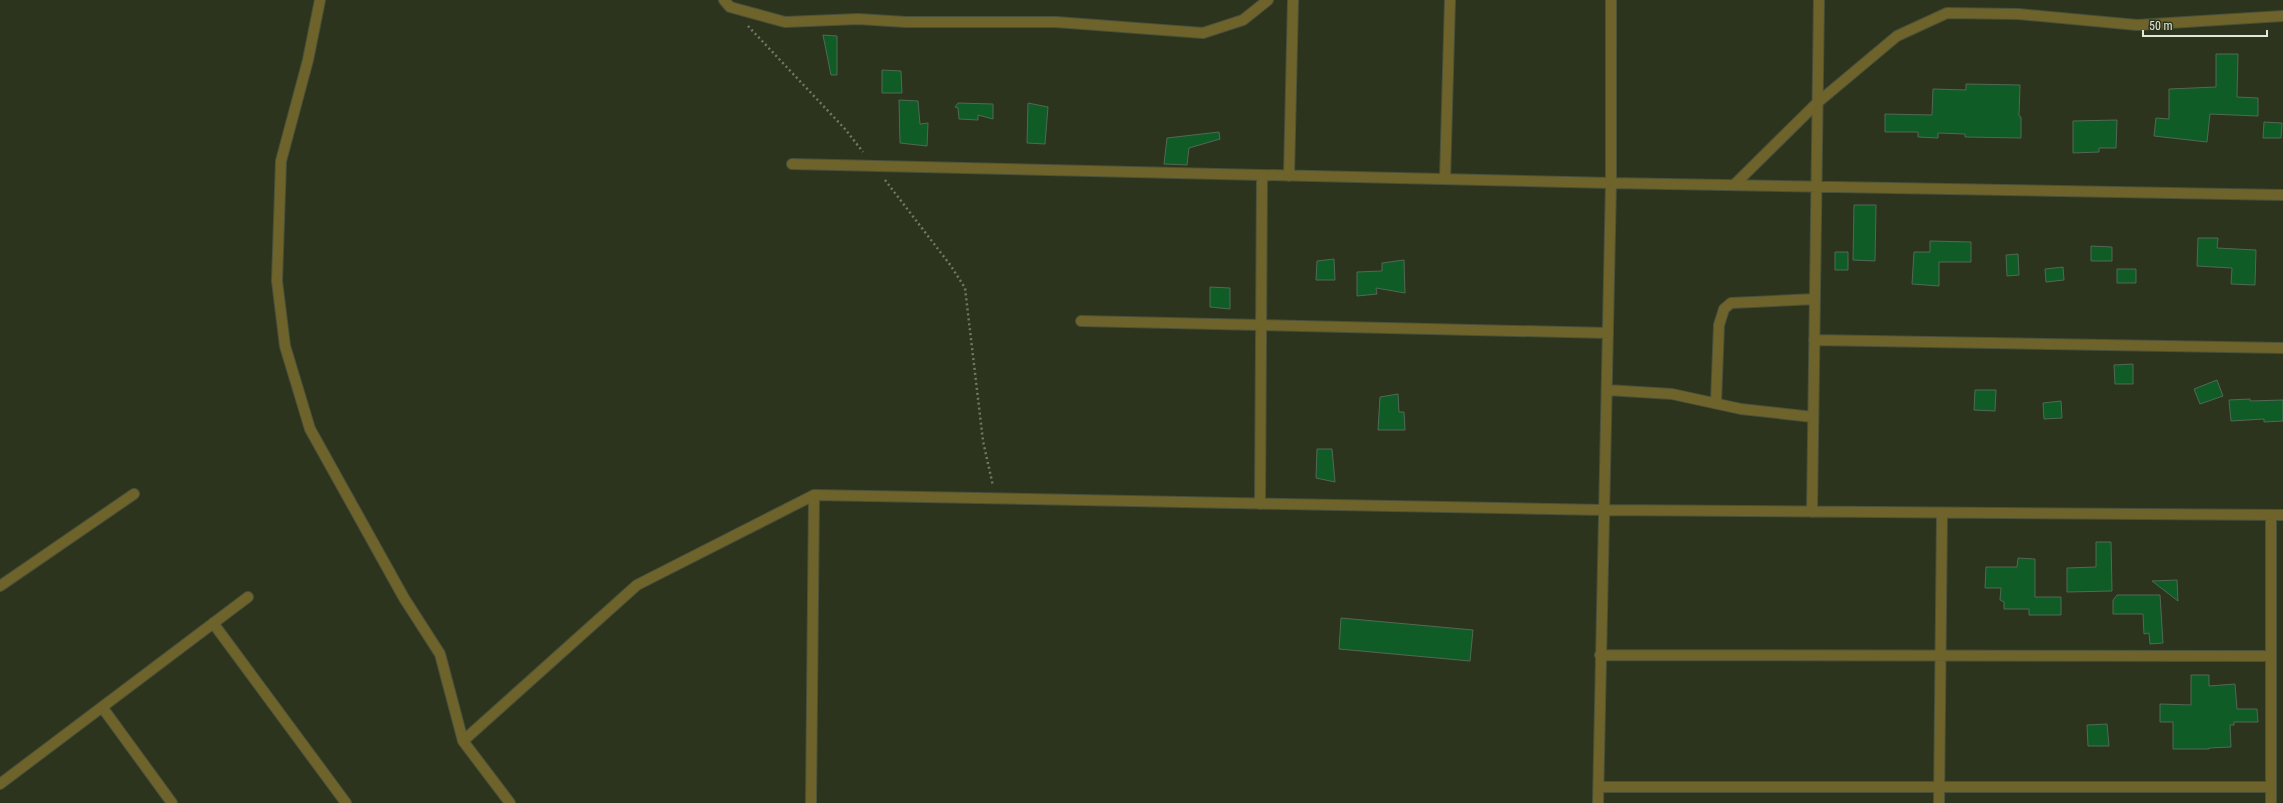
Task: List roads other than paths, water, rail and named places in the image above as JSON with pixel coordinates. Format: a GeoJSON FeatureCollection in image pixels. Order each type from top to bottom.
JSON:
{"type":"FeatureCollection","features":[{"type":"Feature","properties":{"kind":"street"},"geometry":{"type":"LineString","coordinates":[[320,0],[308,60],[281,161],[277,281],[285,346],[310,429],[404,598],[440,654],[463,741],[510,803]]}},
{"type":"Feature","properties":{"kind":"street"},"geometry":{"type":"LineString","coordinates":[[724,0],[730,6],[785,22],[858,19],[906,22],[1056,22],[1203,33],[1243,20],[1268,0]]}},
{"type":"Feature","properties":{"kind":"street"},"geometry":{"type":"LineString","coordinates":[[1289,176],[1293,0]]}},
{"type":"Feature","properties":{"kind":"street"},"geometry":{"type":"LineString","coordinates":[[1445,179],[1450,0]]}},
{"type":"Feature","properties":{"kind":"street"},"geometry":{"type":"LineString","coordinates":[[1598,803],[1611,183],[1611,0]]}},
{"type":"Feature","properties":{"kind":"street"},"geometry":{"type":"LineString","coordinates":[[1812,512],[1819,0]]}},
{"type":"Feature","properties":{"kind":"street"},"geometry":{"type":"LineString","coordinates":[[1734,185],[1818,102],[1897,36],[1947,13],[2018,14],[2137,25],[2283,16]]}},
{"type":"Feature","properties":{"kind":"street"},"geometry":{"type":"LineString","coordinates":[[792,164],[1611,183],[2283,196]]}},
{"type":"Feature","properties":{"kind":"street"},"geometry":{"type":"LineString","coordinates":[[1260,504],[1262,175]]}},
{"type":"Feature","properties":{"kind":"street"},"geometry":{"type":"LineString","coordinates":[[1716,402],[1719,325],[1724,309],[1732,303],[1815,299]]}},
{"type":"Feature","properties":{"kind":"street"},"geometry":{"type":"LineString","coordinates":[[1081,321],[1608,333]]}},
{"type":"Feature","properties":{"kind":"street"},"geometry":{"type":"LineString","coordinates":[[1814,340],[2283,348]]}},
{"type":"Feature","properties":{"kind":"street"},"geometry":{"type":"LineString","coordinates":[[1607,390],[1672,394],[1716,402],[1741,409],[1813,417]]}},
{"type":"Feature","properties":{"kind":"street"},"geometry":{"type":"LineString","coordinates":[[0,586],[134,494]]}},
{"type":"Feature","properties":{"kind":"street"},"geometry":{"type":"LineString","coordinates":[[463,741],[637,585],[814,495],[1604,510],[2283,515]]}},
{"type":"Feature","properties":{"kind":"street"},"geometry":{"type":"LineString","coordinates":[[811,803],[814,495]]}},
{"type":"Feature","properties":{"kind":"street"},"geometry":{"type":"LineString","coordinates":[[1939,803],[1942,513]]}},
{"type":"Feature","properties":{"kind":"street"},"geometry":{"type":"LineString","coordinates":[[2271,515],[2271,803]]}},
{"type":"Feature","properties":{"kind":"street"},"geometry":{"type":"LineString","coordinates":[[0,784],[248,597]]}},
{"type":"Feature","properties":{"kind":"street"},"geometry":{"type":"LineString","coordinates":[[213,623],[346,803]]}},
{"type":"Feature","properties":{"kind":"street"},"geometry":{"type":"LineString","coordinates":[[1600,654],[2271,656]]}},
{"type":"Feature","properties":{"kind":"street"},"geometry":{"type":"LineString","coordinates":[[102,707],[172,803]]}},
{"type":"Feature","properties":{"kind":"street"},"geometry":{"type":"LineString","coordinates":[[1599,787],[2271,787]]}}]}
